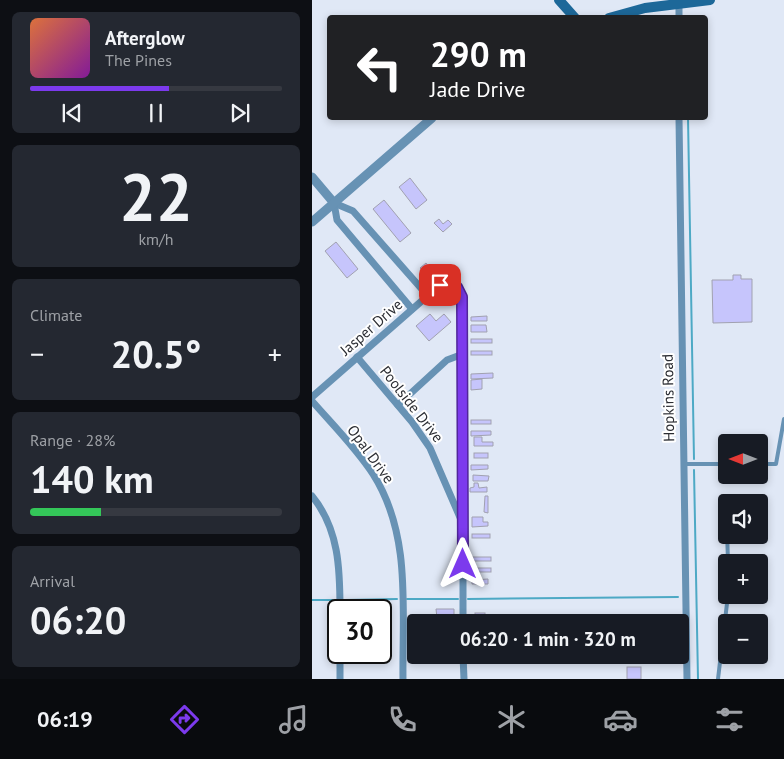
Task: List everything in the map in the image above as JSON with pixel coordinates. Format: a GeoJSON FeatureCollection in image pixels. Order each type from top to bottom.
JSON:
{"type":"FeatureCollection","features":[{"type":"Feature","properties":{"kind":"main road"},"geometry":{"type":"LineString","coordinates":[[558,0],[562,15]]}},
{"type":"Feature","properties":{"kind":"main road"},"geometry":{"type":"LineString","coordinates":[[558,0],[572,15]]}},
{"type":"Feature","properties":{"kind":"main road"},"geometry":{"type":"LineString","coordinates":[[620,15],[645,8],[679,2],[710,0]]}},
{"type":"Feature","properties":{"kind":"street"},"geometry":{"type":"LineString","coordinates":[[679,2],[679,15]]}},
{"type":"Feature","properties":{"kind":"street"},"geometry":{"type":"LineString","coordinates":[[312,222],[430,120]]}},
{"type":"Feature","properties":{"kind":"street","name":"Hopkins Road"},"geometry":{"type":"LineString","coordinates":[[679,120],[687,679]]}},
{"type":"Feature","properties":{"kind":"street"},"geometry":{"type":"LineString","coordinates":[[312,177],[334,203],[353,211],[427,295]]}},
{"type":"Feature","properties":{"kind":"street"},"geometry":{"type":"LineString","coordinates":[[334,203],[337,220],[412,309]]}},
{"type":"Feature","properties":{"kind":"street","name":"Jasper Drive"},"geometry":{"type":"LineString","coordinates":[[312,397],[440,285],[451,284],[460,291],[462,297],[462,354]]}},
{"type":"Feature","properties":{"kind":"street"},"geometry":{"type":"LineString","coordinates":[[398,405],[448,360],[462,354],[463,614]]}},
{"type":"Feature","properties":{"kind":"street","name":"Poolside Drive"},"geometry":{"type":"LineString","coordinates":[[358,357],[398,405],[430,448],[463,524]]}},
{"type":"Feature","properties":{"kind":"street","name":"Opal Drive"},"geometry":{"type":"LineString","coordinates":[[312,401],[355,450],[373,474],[393,518],[399,541],[402,572],[403,679]]}},
{"type":"Feature","properties":{"kind":"street"},"geometry":{"type":"LineString","coordinates":[[312,496],[326,517],[334,538],[340,568],[340,599]]}},
{"type":"Feature","properties":{"kind":"street"},"geometry":{"type":"LineString","coordinates":[[340,664],[340,679]]}},
{"type":"Feature","properties":{"kind":"street"},"geometry":{"type":"LineString","coordinates":[[464,664],[464,679]]}},
{"type":"Feature","properties":{"kind":"lane"},"geometry":{"type":"LineString","coordinates":[[768,464],[776,464],[784,419]]}},
{"type":"Feature","properties":{"kind":"lane"},"geometry":{"type":"LineString","coordinates":[[683,464],[718,464]]}},
{"type":"Feature","properties":{"kind":"lane"},"geometry":{"type":"LineString","coordinates":[[718,679],[727,604]]}},
{"type":"Feature","properties":{"kind":"building"},"geometry":{"type":"Polygon","coordinates":[[[410,178],[427,200],[416,209],[399,187],[410,178]]]}},
{"type":"Feature","properties":{"kind":"building"},"geometry":{"type":"Polygon","coordinates":[[[384,200],[411,233],[400,242],[373,209],[384,200]]]}},
{"type":"Feature","properties":{"kind":"building"},"geometry":{"type":"Polygon","coordinates":[[[439,219],[443,224],[448,220],[452,224],[443,232],[434,223],[439,219]]]}},
{"type":"Feature","properties":{"kind":"building"},"geometry":{"type":"Polygon","coordinates":[[[336,242],[358,269],[347,278],[325,251],[336,242]]]}},
{"type":"Feature","properties":{"kind":"building"},"geometry":{"type":"Polygon","coordinates":[[[426,263],[437,276],[428,284],[423,277],[426,274],[420,268],[426,263]]]}},
{"type":"Feature","properties":{"kind":"building"},"geometry":{"type":"Polygon","coordinates":[[[733,275],[741,275],[741,279],[752,279],[752,322],[713,323],[712,280],[733,280],[733,275]]]}},
{"type":"Feature","properties":{"kind":"building"},"geometry":{"type":"Polygon","coordinates":[[[430,314],[436,321],[444,314],[451,322],[429,341],[416,326],[430,314]]]}},
{"type":"Feature","properties":{"kind":"building"},"geometry":{"type":"Polygon","coordinates":[[[487,316],[487,321],[471,321],[471,317],[487,316]]]}},
{"type":"Feature","properties":{"kind":"building"},"geometry":{"type":"Polygon","coordinates":[[[471,325],[486,325],[487,332],[471,332],[471,325]]]}},
{"type":"Feature","properties":{"kind":"building"},"geometry":{"type":"Polygon","coordinates":[[[471,339],[492,339],[492,343],[471,343],[471,339]]]}},
{"type":"Feature","properties":{"kind":"building"},"geometry":{"type":"Polygon","coordinates":[[[471,351],[492,351],[492,355],[471,355],[471,351]]]}},
{"type":"Feature","properties":{"kind":"building"},"geometry":{"type":"Polygon","coordinates":[[[493,373],[493,378],[471,379],[471,374],[493,373]]]}},
{"type":"Feature","properties":{"kind":"building"},"geometry":{"type":"Polygon","coordinates":[[[482,379],[482,389],[471,390],[471,380],[482,379]]]}},
{"type":"Feature","properties":{"kind":"building"},"geometry":{"type":"Polygon","coordinates":[[[471,420],[491,420],[491,424],[471,424],[471,420]]]}},
{"type":"Feature","properties":{"kind":"building"},"geometry":{"type":"Polygon","coordinates":[[[471,431],[491,431],[491,435],[471,436],[471,431]]]}},
{"type":"Feature","properties":{"kind":"building"},"geometry":{"type":"Polygon","coordinates":[[[474,437],[482,437],[482,442],[493,442],[493,446],[474,446],[474,437]]]}},
{"type":"Feature","properties":{"kind":"building"},"geometry":{"type":"Polygon","coordinates":[[[474,453],[488,453],[488,458],[474,458],[474,453]]]}},
{"type":"Feature","properties":{"kind":"building"},"geometry":{"type":"Polygon","coordinates":[[[471,465],[488,465],[488,469],[471,470],[471,465]]]}},
{"type":"Feature","properties":{"kind":"building"},"geometry":{"type":"Polygon","coordinates":[[[473,475],[489,476],[488,481],[473,481],[473,475]]]}},
{"type":"Feature","properties":{"kind":"building"},"geometry":{"type":"Polygon","coordinates":[[[474,483],[478,483],[479,488],[487,487],[487,492],[470,492],[470,488],[474,487],[474,483]]]}},
{"type":"Feature","properties":{"kind":"building"},"geometry":{"type":"Polygon","coordinates":[[[485,496],[488,496],[488,513],[484,512],[485,496]]]}},
{"type":"Feature","properties":{"kind":"building"},"geometry":{"type":"Polygon","coordinates":[[[472,517],[483,517],[483,522],[488,522],[488,526],[472,527],[472,517]]]}},
{"type":"Feature","properties":{"kind":"building"},"geometry":{"type":"Polygon","coordinates":[[[472,534],[490,534],[490,538],[472,538],[472,534]]]}},
{"type":"Feature","properties":{"kind":"building"},"geometry":{"type":"Polygon","coordinates":[[[472,557],[491,557],[491,561],[472,561],[472,557]]]}},
{"type":"Feature","properties":{"kind":"building"},"geometry":{"type":"Polygon","coordinates":[[[472,568],[491,568],[491,572],[472,572],[472,568]]]}},
{"type":"Feature","properties":{"kind":"building"},"geometry":{"type":"Polygon","coordinates":[[[488,579],[488,584],[472,584],[472,580],[488,579]]]}},
{"type":"Feature","properties":{"kind":"building"},"geometry":{"type":"Polygon","coordinates":[[[436,609],[454,609],[454,614],[437,614],[436,609]]]}},
{"type":"Feature","properties":{"kind":"building"},"geometry":{"type":"Polygon","coordinates":[[[627,667],[641,667],[641,679],[627,679],[627,667]]]}},
{"type":"Feature","properties":{"kind":"waterway"},"geometry":{"type":"LineString","coordinates":[[688,120],[694,459]]}},
{"type":"Feature","properties":{"kind":"waterway"},"geometry":{"type":"LineString","coordinates":[[694,470],[698,679]]}},
{"type":"Feature","properties":{"kind":"waterway"},"geometry":{"type":"LineString","coordinates":[[468,599],[678,597]]}},
{"type":"Feature","properties":{"kind":"waterway"},"geometry":{"type":"LineString","coordinates":[[392,599],[397,599]]}},
{"type":"Feature","properties":{"kind":"waterway"},"geometry":{"type":"LineString","coordinates":[[407,599],[458,599]]}},
{"type":"Feature","properties":{"kind":"waterway"},"geometry":{"type":"LineString","coordinates":[[312,600],[327,600]]}},
{"type":"Feature","properties":{"kind":"route"},"geometry":{"type":"LineString","coordinates":[[440,285],[445,283],[457,287],[462,297],[463,564]]}}]}
